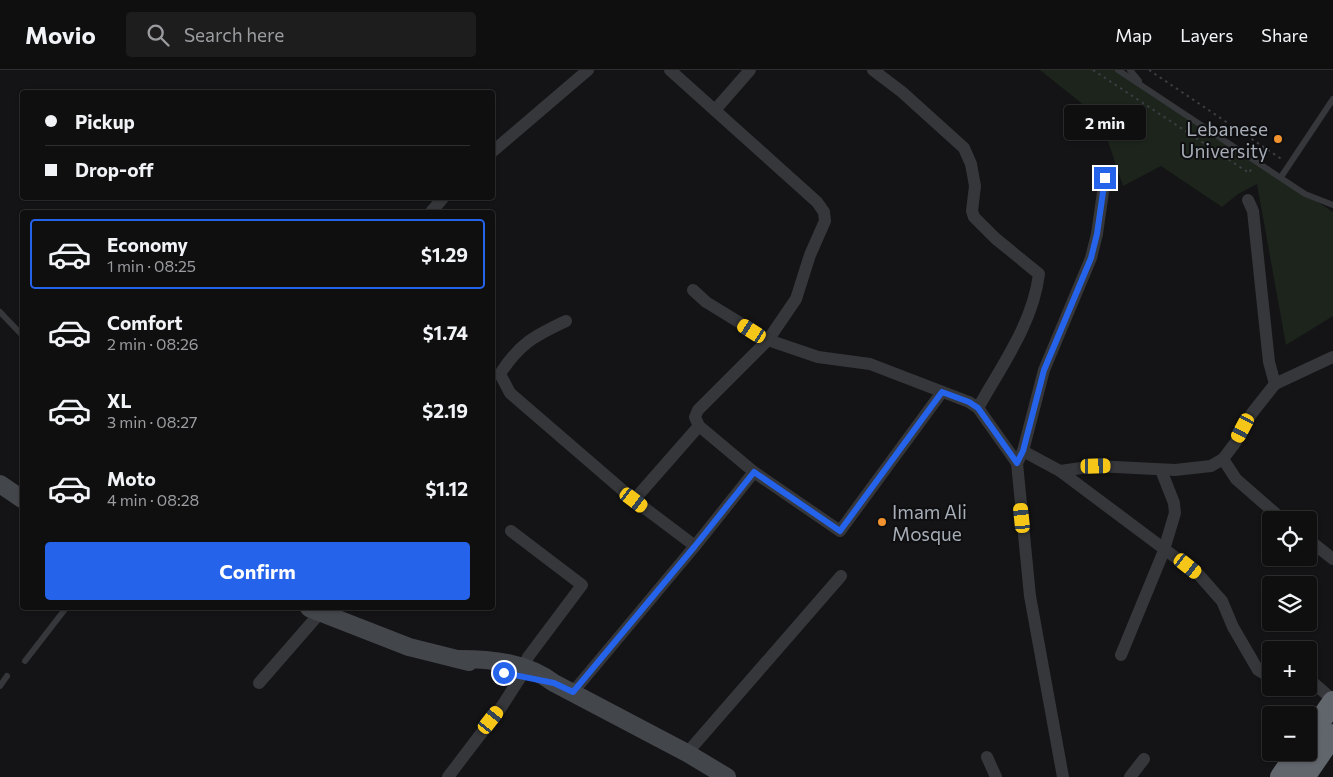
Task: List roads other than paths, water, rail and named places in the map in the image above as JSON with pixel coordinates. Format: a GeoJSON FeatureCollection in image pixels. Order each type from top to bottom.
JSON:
{"type":"FeatureCollection","features":[{"type":"Feature","properties":{"kind":"highway"},"geometry":{"type":"LineString","coordinates":[[1317,725],[1333,701]]}},
{"type":"Feature","properties":{"kind":"highway"},"geometry":{"type":"LineString","coordinates":[[1304,777],[1333,735]]}},
{"type":"Feature","properties":{"kind":"highway"},"geometry":{"type":"LineString","coordinates":[[1281,777],[1292,761]]}},
{"type":"Feature","properties":{"kind":"street"},"geometry":{"type":"LineString","coordinates":[[495,149],[588,70]]}},
{"type":"Feature","properties":{"kind":"street"},"geometry":{"type":"LineString","coordinates":[[670,70],[787,173],[817,202],[824,212],[825,221],[810,255],[796,298],[768,340],[698,410],[695,417],[699,426],[754,472],[840,531],[942,392]]}},
{"type":"Feature","properties":{"kind":"street"},"geometry":{"type":"LineString","coordinates":[[715,110],[750,70]]}},
{"type":"Feature","properties":{"kind":"street"},"geometry":{"type":"LineString","coordinates":[[873,70],[902,92],[964,148],[971,164],[975,186],[972,211],[974,217],[994,238],[1039,274],[1029,317],[978,408]]}},
{"type":"Feature","properties":{"kind":"street"},"geometry":{"type":"LineString","coordinates":[[1017,463],[1023,451],[1044,370],[1091,258],[1097,234],[1105,178]]}},
{"type":"Feature","properties":{"kind":"street"},"geometry":{"type":"LineString","coordinates":[[433,210],[441,200]]}},
{"type":"Feature","properties":{"kind":"street"},"geometry":{"type":"LineString","coordinates":[[1248,200],[1253,211],[1269,362],[1275,384]]}},
{"type":"Feature","properties":{"kind":"street"},"geometry":{"type":"LineString","coordinates":[[693,290],[706,302],[768,340],[818,357],[870,364],[969,402],[978,408],[1017,463],[1030,596],[1063,777]]}},
{"type":"Feature","properties":{"kind":"street"},"geometry":{"type":"LineString","coordinates":[[566,321],[534,336],[512,356],[500,374],[510,393],[634,500],[695,546]]}},
{"type":"Feature","properties":{"kind":"street"},"geometry":{"type":"LineString","coordinates":[[1060,471],[1096,466],[1161,470],[1211,466],[1223,459],[1235,444],[1252,413],[1275,384],[1333,357]]}},
{"type":"Feature","properties":{"kind":"street"},"geometry":{"type":"LineString","coordinates":[[634,500],[699,426]]}},
{"type":"Feature","properties":{"kind":"street"},"geometry":{"type":"LineString","coordinates":[[1023,451],[1060,471],[1199,575],[1217,594],[1232,627],[1258,670],[1262,672]]}},
{"type":"Feature","properties":{"kind":"street"},"geometry":{"type":"LineString","coordinates":[[1223,459],[1236,479],[1273,511]]}},
{"type":"Feature","properties":{"kind":"street"},"geometry":{"type":"LineString","coordinates":[[1121,655],[1165,548],[1176,509],[1161,470]]}},
{"type":"Feature","properties":{"kind":"street"},"geometry":{"type":"LineString","coordinates":[[573,692],[754,472]]}},
{"type":"Feature","properties":{"kind":"street"},"geometry":{"type":"LineString","coordinates":[[1,484],[20,484]]}},
{"type":"Feature","properties":{"kind":"street"},"geometry":{"type":"LineString","coordinates":[[1,484],[20,498]]}},
{"type":"Feature","properties":{"kind":"street"},"geometry":{"type":"LineString","coordinates":[[448,777],[502,706],[522,672],[582,585],[512,531]]}},
{"type":"Feature","properties":{"kind":"street"},"geometry":{"type":"LineString","coordinates":[[1317,546],[1333,559]]}},
{"type":"Feature","properties":{"kind":"street"},"geometry":{"type":"LineString","coordinates":[[687,753],[841,576]]}},
{"type":"Feature","properties":{"kind":"street"},"geometry":{"type":"LineString","coordinates":[[259,683],[314,610],[409,647],[458,658],[510,662],[522,672],[540,672],[554,683],[687,753],[727,777]]}},
{"type":"Feature","properties":{"kind":"street"},"geometry":{"type":"LineString","coordinates":[[1317,686],[1333,701]]}},
{"type":"Feature","properties":{"kind":"street"},"geometry":{"type":"LineString","coordinates":[[987,757],[996,777]]}},
{"type":"Feature","properties":{"kind":"street"},"geometry":{"type":"LineString","coordinates":[[1130,777],[1144,759]]}},
{"type":"Feature","properties":{"kind":"lane"},"geometry":{"type":"LineString","coordinates":[[1118,70],[1305,194],[1333,205]]}},
{"type":"Feature","properties":{"kind":"lane"},"geometry":{"type":"LineString","coordinates":[[1130,70],[1150,92]]}},
{"type":"Feature","properties":{"kind":"lane"},"geometry":{"type":"LineString","coordinates":[[1281,177],[1333,99]]}},
{"type":"Feature","properties":{"kind":"lane"},"geometry":{"type":"LineString","coordinates":[[0,312],[20,333]]}},
{"type":"Feature","properties":{"kind":"lane"},"geometry":{"type":"LineString","coordinates":[[25,661],[64,610]]}},
{"type":"Feature","properties":{"kind":"lane"},"geometry":{"type":"LineString","coordinates":[[0,686],[7,676]]}},
{"type":"Feature","properties":{"kind":"place","name":"Lebanese University"},"geometry":{"type":"Point","coordinates":[1278,139]}},
{"type":"Feature","properties":{"kind":"place","name":"Imam Ali Mosque"},"geometry":{"type":"Point","coordinates":[882,522]}}]}
